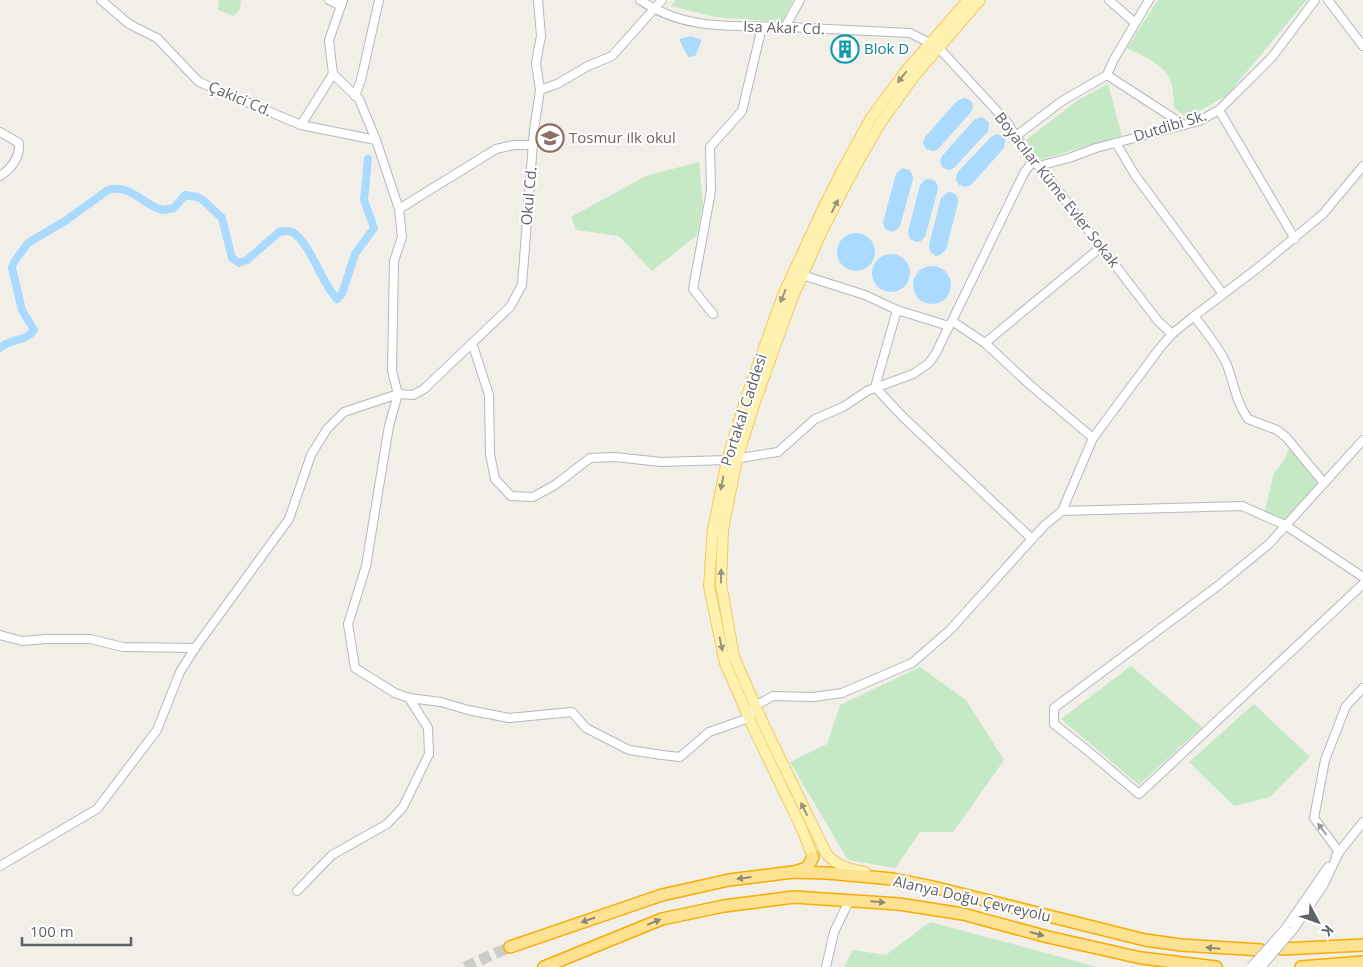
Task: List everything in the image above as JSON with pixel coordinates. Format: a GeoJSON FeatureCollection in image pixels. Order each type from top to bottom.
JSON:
{"type":"FeatureCollection","features":[{"type":"Feature","properties":{"kind":"highway"},"geometry":{"type":"LineString","coordinates":[[793,872],[807,868],[813,857]]}},
{"type":"Feature","properties":{"kind":"highway","name":"Alanya Doğu Çevreyolu"},"geometry":{"type":"LineString","coordinates":[[510,947],[662,895],[729,880],[793,872],[893,879],[933,887],[1145,940],[1191,946],[1261,950]]}},
{"type":"Feature","properties":{"kind":"highway","name":"Alanya Doğu Çevreyolu"},"geometry":{"type":"LineString","coordinates":[[544,967],[662,919],[724,906],[794,897],[900,904],[963,914],[1048,937],[1141,958],[1216,967]]}},
{"type":"Feature","properties":{"kind":"highway"},"geometry":{"type":"LineString","coordinates":[[1282,949],[1363,944]]}},
{"type":"Feature","properties":{"kind":"highway"},"geometry":{"type":"LineString","coordinates":[[1302,967],[1363,962]]}},
{"type":"Feature","properties":{"kind":"main road","name":"Portakal Caddesi"},"geometry":{"type":"LineString","coordinates":[[934,45],[968,0]]}},
{"type":"Feature","properties":{"kind":"main road","name":"Portakal Caddesi"},"geometry":{"type":"LineString","coordinates":[[813,857],[802,829],[725,663],[709,586],[713,530],[749,390],[783,296],[798,273],[843,169],[871,118],[905,72],[980,0]]}},
{"type":"Feature","properties":{"kind":"main road","name":"Portakal Caddesi"},"geometry":{"type":"LineString","coordinates":[[732,460],[723,529],[721,584],[734,657],[755,706],[826,853],[833,862],[842,867],[893,879]]}},
{"type":"Feature","properties":{"kind":"street","name":"Çakici Cd."},"geometry":{"type":"LineString","coordinates":[[101,0],[129,24],[157,38],[200,82],[301,125],[376,140]]}},
{"type":"Feature","properties":{"kind":"street"},"geometry":{"type":"LineString","coordinates":[[301,125],[333,74],[329,40],[342,3],[329,0]]}},
{"type":"Feature","properties":{"kind":"street"},"geometry":{"type":"LineString","coordinates":[[356,96],[362,80],[379,0]]}},
{"type":"Feature","properties":{"kind":"street","name":"Okul Cd."},"geometry":{"type":"LineString","coordinates":[[0,866],[97,809],[157,730],[180,672],[289,519],[311,455],[327,429],[344,412],[398,394],[412,395],[424,390],[510,308],[522,286],[533,145],[540,90],[536,64],[541,36],[538,0]]}},
{"type":"Feature","properties":{"kind":"street","name":"Isa Akar Cd."},"geometry":{"type":"LineString","coordinates":[[640,0],[654,10],[679,20],[715,26],[785,27],[910,33],[934,45]]}},
{"type":"Feature","properties":{"kind":"street"},"geometry":{"type":"LineString","coordinates":[[540,90],[557,84],[588,66],[612,56],[662,0]]}},
{"type":"Feature","properties":{"kind":"street"},"geometry":{"type":"LineString","coordinates":[[785,27],[800,0]]}},
{"type":"Feature","properties":{"kind":"street"},"geometry":{"type":"LineString","coordinates":[[1109,0],[1135,22]]}},
{"type":"Feature","properties":{"kind":"street"},"geometry":{"type":"LineString","coordinates":[[1016,136],[1062,101],[1107,75],[1149,0]]}},
{"type":"Feature","properties":{"kind":"street","name":"Dutdibi Sk."},"geometry":{"type":"LineString","coordinates":[[1035,164],[1069,158],[1116,143],[1199,121],[1219,110],[1272,57],[1315,0]]}},
{"type":"Feature","properties":{"kind":"street"},"geometry":{"type":"LineString","coordinates":[[1328,0],[1363,46]]}},
{"type":"Feature","properties":{"kind":"street"},"geometry":{"type":"LineString","coordinates":[[713,314],[693,289],[712,191],[710,147],[742,111],[762,27]]}},
{"type":"Feature","properties":{"kind":"street","name":"Boyacılar Küme Evler Sokak"},"geometry":{"type":"LineString","coordinates":[[934,45],[1007,122],[1035,164],[1158,321],[1172,334]]}},
{"type":"Feature","properties":{"kind":"street"},"geometry":{"type":"LineString","coordinates":[[333,74],[358,99],[376,140],[399,209],[402,237],[394,261],[392,372],[398,394],[389,426],[366,566],[348,624],[355,668],[395,693],[410,698],[441,702],[468,710],[509,718],[572,712],[586,728],[629,750],[662,756],[680,756],[709,732],[749,718],[755,706],[773,696],[813,697],[842,693],[912,663],[950,630],[1045,525],[1062,511],[1093,438],[1158,349],[1172,334],[1194,316],[1295,239],[1323,214],[1363,166]]}},
{"type":"Feature","properties":{"kind":"street"},"geometry":{"type":"LineString","coordinates":[[1107,75],[1184,125]]}},
{"type":"Feature","properties":{"kind":"street"},"geometry":{"type":"LineString","coordinates":[[1219,110],[1295,239]]}},
{"type":"Feature","properties":{"kind":"street"},"geometry":{"type":"LineString","coordinates":[[0,132],[19,143],[20,153],[6,172],[0,176]]}},
{"type":"Feature","properties":{"kind":"street"},"geometry":{"type":"LineString","coordinates":[[1116,143],[1135,175],[1223,294]]}},
{"type":"Feature","properties":{"kind":"street"},"geometry":{"type":"LineString","coordinates":[[399,209],[496,149],[514,145],[533,145]]}},
{"type":"Feature","properties":{"kind":"street"},"geometry":{"type":"LineString","coordinates":[[472,343],[489,396],[490,454],[495,479],[511,496],[533,497],[555,485],[590,458],[615,457],[661,462],[732,460],[778,452],[816,419],[843,407],[875,387],[887,385],[913,374],[929,363],[936,353],[1024,173],[1035,164]]}},
{"type":"Feature","properties":{"kind":"street"},"geometry":{"type":"LineString","coordinates":[[985,343],[1101,247]]}},
{"type":"Feature","properties":{"kind":"street"},"geometry":{"type":"LineString","coordinates":[[798,273],[865,295],[897,310],[950,323],[985,343],[1029,384],[1093,438]]}},
{"type":"Feature","properties":{"kind":"street"},"geometry":{"type":"LineString","coordinates":[[875,387],[897,310]]}},
{"type":"Feature","properties":{"kind":"street"},"geometry":{"type":"LineString","coordinates":[[1194,316],[1223,356],[1237,400],[1248,419],[1277,430],[1286,436],[1324,483]]}},
{"type":"Feature","properties":{"kind":"street"},"geometry":{"type":"LineString","coordinates":[[875,387],[902,416],[1032,539]]}},
{"type":"Feature","properties":{"kind":"street"},"geometry":{"type":"LineString","coordinates":[[1363,440],[1269,544],[1219,585],[1054,708],[1054,724],[1139,794],[1363,584]]}},
{"type":"Feature","properties":{"kind":"street"},"geometry":{"type":"LineString","coordinates":[[1062,511],[1242,506],[1285,525],[1363,577]]}},
{"type":"Feature","properties":{"kind":"street"},"geometry":{"type":"LineString","coordinates":[[0,635],[22,641],[90,639],[123,647],[196,648]]}},
{"type":"Feature","properties":{"kind":"street"},"geometry":{"type":"LineString","coordinates":[[1339,852],[1314,818],[1325,760],[1346,706],[1363,688]]}},
{"type":"Feature","properties":{"kind":"street"},"geometry":{"type":"LineString","coordinates":[[297,891],[332,855],[387,824],[403,807],[429,754],[428,728],[410,698]]}},
{"type":"Feature","properties":{"kind":"street"},"geometry":{"type":"LineString","coordinates":[[1252,967],[1284,929],[1363,822]]}},
{"type":"Feature","properties":{"kind":"street"},"geometry":{"type":"LineString","coordinates":[[1261,967],[1293,930],[1323,886],[1339,852]]}},
{"type":"Feature","properties":{"kind":"street"},"geometry":{"type":"LineString","coordinates":[[826,967],[834,932],[849,900]]}},
{"type":"Feature","properties":{"kind":"green space"},"geometry":{"type":"Polygon","coordinates":[[[219,0],[241,0],[240,9],[234,16],[218,10],[219,0]]]}},
{"type":"Feature","properties":{"kind":"green space"},"geometry":{"type":"Polygon","coordinates":[[[675,0],[793,0],[782,22],[715,17],[671,6],[675,0]]]}},
{"type":"Feature","properties":{"kind":"green space"},"geometry":{"type":"Polygon","coordinates":[[[1158,0],[1307,0],[1226,96],[1187,118],[1174,108],[1172,86],[1164,70],[1149,59],[1127,48],[1158,0]]]}},
{"type":"Feature","properties":{"kind":"green space"},"geometry":{"type":"Polygon","coordinates":[[[1108,84],[1122,136],[1039,160],[1026,140],[1078,100],[1108,84]]]}},
{"type":"Feature","properties":{"kind":"green space"},"geometry":{"type":"Polygon","coordinates":[[[699,162],[703,204],[697,235],[652,271],[619,236],[576,230],[571,217],[646,176],[699,162]]]}},
{"type":"Feature","properties":{"kind":"green space"},"geometry":{"type":"Polygon","coordinates":[[[1291,445],[1321,483],[1285,523],[1264,514],[1274,473],[1283,462],[1291,445]]]}},
{"type":"Feature","properties":{"kind":"green space"},"geometry":{"type":"Polygon","coordinates":[[[1131,666],[1202,727],[1139,785],[1061,719],[1131,666]]]}},
{"type":"Feature","properties":{"kind":"green space"},"geometry":{"type":"Polygon","coordinates":[[[920,667],[966,700],[1004,760],[953,832],[920,832],[895,868],[848,860],[790,762],[827,744],[840,705],[920,667]]]}},
{"type":"Feature","properties":{"kind":"green space"},"geometry":{"type":"Polygon","coordinates":[[[1254,704],[1310,757],[1270,797],[1234,806],[1189,762],[1254,704]]]}},
{"type":"Feature","properties":{"kind":"green space"},"geometry":{"type":"Polygon","coordinates":[[[930,922],[1098,967],[844,967],[853,950],[886,955],[930,922]]]}},
{"type":"Feature","properties":{"kind":"water"},"geometry":{"type":"Polygon","coordinates":[[[691,36],[702,40],[695,56],[688,57],[679,39],[691,36]]]}},
{"type":"Feature","properties":{"kind":"water"},"geometry":{"type":"Polygon","coordinates":[[[964,98],[972,103],[971,112],[937,150],[926,149],[923,143],[925,137],[957,101],[964,98]]]}},
{"type":"Feature","properties":{"kind":"water"},"geometry":{"type":"Polygon","coordinates":[[[982,117],[989,122],[988,131],[954,168],[949,170],[943,168],[940,162],[942,156],[975,119],[982,117]]]}},
{"type":"Feature","properties":{"kind":"water"},"geometry":{"type":"Polygon","coordinates":[[[997,134],[1005,139],[1004,148],[971,185],[965,187],[959,185],[956,180],[957,173],[991,137],[997,134]]]}},
{"type":"Feature","properties":{"kind":"water"},"geometry":{"type":"Polygon","coordinates":[[[902,168],[910,170],[913,179],[900,226],[895,231],[889,231],[885,229],[883,222],[896,174],[902,168]]]}},
{"type":"Feature","properties":{"kind":"water"},"geometry":{"type":"Polygon","coordinates":[[[926,179],[934,180],[938,189],[925,237],[921,241],[916,242],[910,239],[908,232],[920,185],[926,179]]]}},
{"type":"Feature","properties":{"kind":"water"},"geometry":{"type":"Polygon","coordinates":[[[948,192],[956,195],[958,203],[946,250],[940,255],[935,256],[930,251],[929,245],[941,198],[948,192]]]}},
{"type":"Feature","properties":{"kind":"water"},"geometry":{"type":"Polygon","coordinates":[[[856,233],[869,239],[875,252],[869,265],[856,271],[843,265],[837,252],[843,239],[856,233]]]}},
{"type":"Feature","properties":{"kind":"water"},"geometry":{"type":"Polygon","coordinates":[[[891,254],[904,260],[910,273],[904,286],[891,292],[878,286],[872,273],[878,260],[891,254]]]}},
{"type":"Feature","properties":{"kind":"water"},"geometry":{"type":"Polygon","coordinates":[[[932,266],[945,272],[951,285],[945,298],[932,304],[919,298],[913,285],[919,272],[932,266]]]}},
{"type":"Feature","properties":{"kind":"waterway"},"geometry":{"type":"LineString","coordinates":[[0,348],[31,334],[34,330],[22,310],[12,268],[14,262],[28,243],[65,221],[108,190],[116,189],[130,192],[156,208],[163,210],[174,208],[185,195],[203,200],[222,218],[232,258],[239,263],[247,260],[279,232],[292,232],[301,239],[331,292],[337,299],[342,294],[355,254],[374,228],[364,200],[368,159]]}},
{"type":"Feature","properties":{"kind":"tunnel"},"geometry":{"type":"LineString","coordinates":[[465,967],[510,947]]}},
{"type":"Feature","properties":{"kind":"place","name":"Blok D"},"geometry":{"type":"Point","coordinates":[845,49]}},
{"type":"Feature","properties":{"kind":"place","name":"Tosmur ilk okul"},"geometry":{"type":"Point","coordinates":[550,138]}}]}
